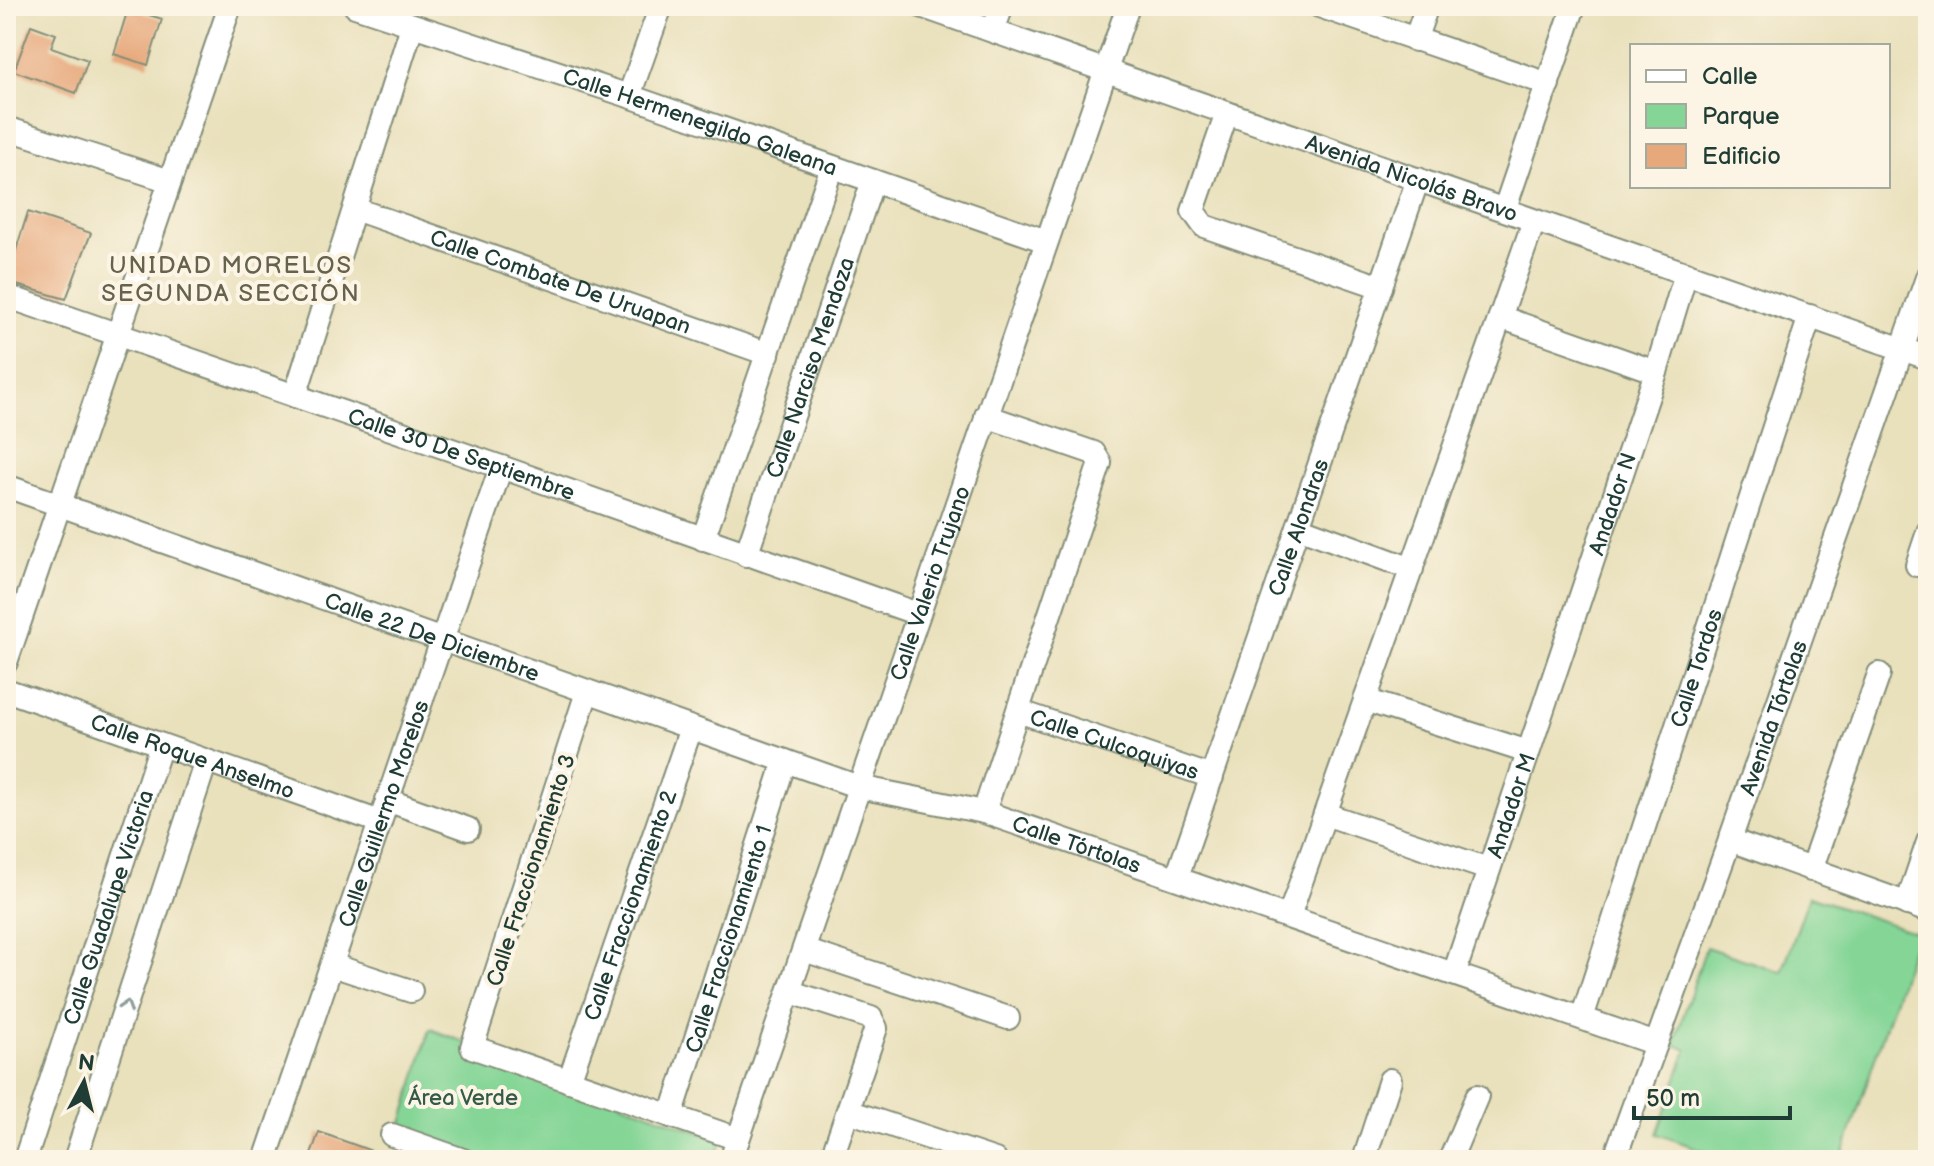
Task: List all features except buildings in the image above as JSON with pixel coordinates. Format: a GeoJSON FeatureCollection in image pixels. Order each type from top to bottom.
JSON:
{"type":"FeatureCollection","features":[{"type":"Feature","properties":{"kind":"street"},"geometry":{"type":"LineString","coordinates":[[6,662],[230,6]]}},
{"type":"Feature","properties":{"kind":"street","name":"Calle Hermenegildo Galeana"},"geometry":{"type":"LineString","coordinates":[[355,6],[629,96],[1046,241]]}},
{"type":"Feature","properties":{"kind":"street"},"geometry":{"type":"LineString","coordinates":[[629,96],[661,6]]}},
{"type":"Feature","properties":{"kind":"street","name":"Avenida Nicolás Bravo"},"geometry":{"type":"LineString","coordinates":[[921,6],[1928,358]]}},
{"type":"Feature","properties":{"kind":"street"},"geometry":{"type":"LineString","coordinates":[[993,31],[1002,6]]}},
{"type":"Feature","properties":{"kind":"street","name":"Calle Valerio Trujano"},"geometry":{"type":"LineString","coordinates":[[734,1150],[791,992],[1128,6]]}},
{"type":"Feature","properties":{"kind":"street"},"geometry":{"type":"LineString","coordinates":[[1319,6],[1548,84]]}},
{"type":"Feature","properties":{"kind":"street"},"geometry":{"type":"LineString","coordinates":[[1415,40],[1427,6]]}},
{"type":"Feature","properties":{"kind":"street"},"geometry":{"type":"LineString","coordinates":[[1505,208],[1574,6]]}},
{"type":"Feature","properties":{"kind":"street"},"geometry":{"type":"LineString","coordinates":[[295,396],[412,26]]}},
{"type":"Feature","properties":{"kind":"street"},"geometry":{"type":"LineString","coordinates":[[1227,113],[1193,211],[1204,226],[1381,287]]}},
{"type":"Feature","properties":{"kind":"street"},"geometry":{"type":"LineString","coordinates":[[6,128],[170,181]]}},
{"type":"Feature","properties":{"kind":"street","name":"Calle Narciso Mendoza"},"geometry":{"type":"LineString","coordinates":[[703,539],[832,167]]}},
{"type":"Feature","properties":{"kind":"street","name":"Calle Alondras"},"geometry":{"type":"LineString","coordinates":[[1177,877],[1418,179]]}},
{"type":"Feature","properties":{"kind":"street","name":"Calle Narciso Mendoza"},"geometry":{"type":"LineString","coordinates":[[746,555],[873,181]]}},
{"type":"Feature","properties":{"kind":"street","name":"Calle Combate De Uruapan"},"geometry":{"type":"LineString","coordinates":[[355,209],[768,354]]}},
{"type":"Feature","properties":{"kind":"street"},"geometry":{"type":"LineString","coordinates":[[1289,916],[1534,221]]}},
{"type":"Feature","properties":{"kind":"street"},"geometry":{"type":"LineString","coordinates":[[1500,317],[1656,372],[1686,273]]}},
{"type":"Feature","properties":{"kind":"street","name":"Avenida Tórtolas"},"geometry":{"type":"LineString","coordinates":[[1614,1160],[1928,275]]}},
{"type":"Feature","properties":{"kind":"street","name":"Calle 30 De Septiembre"},"geometry":{"type":"LineString","coordinates":[[6,296],[918,614]]}},
{"type":"Feature","properties":{"kind":"street","name":"Calle Tordos"},"geometry":{"type":"LineString","coordinates":[[1582,1018],[1810,316]]}},
{"type":"Feature","properties":{"kind":"street","name":"Andador N"},"geometry":{"type":"LineString","coordinates":[[1567,636],[1656,372]]}},
{"type":"Feature","properties":{"kind":"street"},"geometry":{"type":"LineString","coordinates":[[984,812],[1100,463],[1094,453],[986,416]]}},
{"type":"Feature","properties":{"kind":"street","name":"Calle Guillermo Morelos"},"geometry":{"type":"LineString","coordinates":[[265,1160],[501,467]]}},
{"type":"Feature","properties":{"kind":"street","name":"Calle 22 De Diciembre"},"geometry":{"type":"LineString","coordinates":[[6,486],[859,787]]}},
{"type":"Feature","properties":{"kind":"street"},"geometry":{"type":"LineString","coordinates":[[1298,527],[1412,569]]}},
{"type":"Feature","properties":{"kind":"street"},"geometry":{"type":"LineString","coordinates":[[1917,565],[1928,532]]}},
{"type":"Feature","properties":{"kind":"street","name":"Andador M"},"geometry":{"type":"LineString","coordinates":[[1454,974],[1567,636]]}},
{"type":"Feature","properties":{"kind":"street"},"geometry":{"type":"LineString","coordinates":[[1811,870],[1879,674]]}},
{"type":"Feature","properties":{"kind":"street","name":"Calle Roque Anselmo"},"geometry":{"type":"LineString","coordinates":[[6,690],[206,761],[384,811],[468,829]]}},
{"type":"Feature","properties":{"kind":"street","name":"Calle Fraccionamiento 3"},"geometry":{"type":"LineString","coordinates":[[569,1081],[472,1047],[587,692]]}},
{"type":"Feature","properties":{"kind":"street"},"geometry":{"type":"LineString","coordinates":[[1365,700],[1528,752]]}},
{"type":"Feature","properties":{"kind":"street","name":"Calle Culcoquiyas"},"geometry":{"type":"LineString","coordinates":[[1018,711],[1212,777]]}},
{"type":"Feature","properties":{"kind":"street","name":"Calle Fraccionamiento 2"},"geometry":{"type":"LineString","coordinates":[[569,1081],[691,728]]}},
{"type":"Feature","properties":{"kind":"street","name":"Calle Guadalupe Victoria"},"geometry":{"type":"LineString","coordinates":[[25,1160],[161,745]]}},
{"type":"Feature","properties":{"kind":"street"},"geometry":{"type":"LineString","coordinates":[[75,1160],[206,761]]}},
{"type":"Feature","properties":{"kind":"street","name":"Calle Fraccionamiento 1"},"geometry":{"type":"LineString","coordinates":[[671,1116],[785,761]]}},
{"type":"Feature","properties":{"kind":"street","name":"Calle Tórtolas"},"geometry":{"type":"LineString","coordinates":[[859,787],[984,812],[1656,1044]]}},
{"type":"Feature","properties":{"kind":"street"},"geometry":{"type":"LineString","coordinates":[[1325,814],[1488,869]]}},
{"type":"Feature","properties":{"kind":"street"},"geometry":{"type":"LineString","coordinates":[[1730,840],[1918,908],[1928,842]]}},
{"type":"Feature","properties":{"kind":"street"},"geometry":{"type":"LineString","coordinates":[[804,950],[1008,1018]]}},
{"type":"Feature","properties":{"kind":"street"},"geometry":{"type":"LineString","coordinates":[[332,965],[411,991]]}},
{"type":"Feature","properties":{"kind":"street"},"geometry":{"type":"LineString","coordinates":[[791,992],[871,1018],[876,1028],[831,1160]]}},
{"type":"Feature","properties":{"kind":"street"},"geometry":{"type":"LineString","coordinates":[[1364,1160],[1390,1080]]}},
{"type":"Feature","properties":{"kind":"street"},"geometry":{"type":"LineString","coordinates":[[569,1081],[671,1116],[734,1150]]}},
{"type":"Feature","properties":{"kind":"street"},"geometry":{"type":"LineString","coordinates":[[1450,1160],[1477,1096]]}},
{"type":"Feature","properties":{"kind":"street"},"geometry":{"type":"LineString","coordinates":[[848,1111],[995,1160]]}},
{"type":"Feature","properties":{"kind":"street"},"geometry":{"type":"LineString","coordinates":[[392,1135],[430,1154],[463,1160]]}},
{"type":"Feature","properties":{"kind":"green space"},"geometry":{"type":"Polygon","coordinates":[[[1809,896],[1917,933],[1841,1160],[1730,1160],[1657,1134],[1687,1050],[1674,1044],[1706,947],[1782,972],[1809,896]]]}},
{"type":"Feature","properties":{"kind":"green space","name":"Área Verde"},"geometry":{"type":"Polygon","coordinates":[[[430,1029],[722,1141],[715,1160],[491,1160],[400,1130],[430,1029]]]}},
{"type":"Feature","properties":{"kind":"district","name":"UNIDAD MORELOS SEGUNDA SECCIÓN"},"geometry":{"type":"Point","coordinates":[231,279]}}]}
